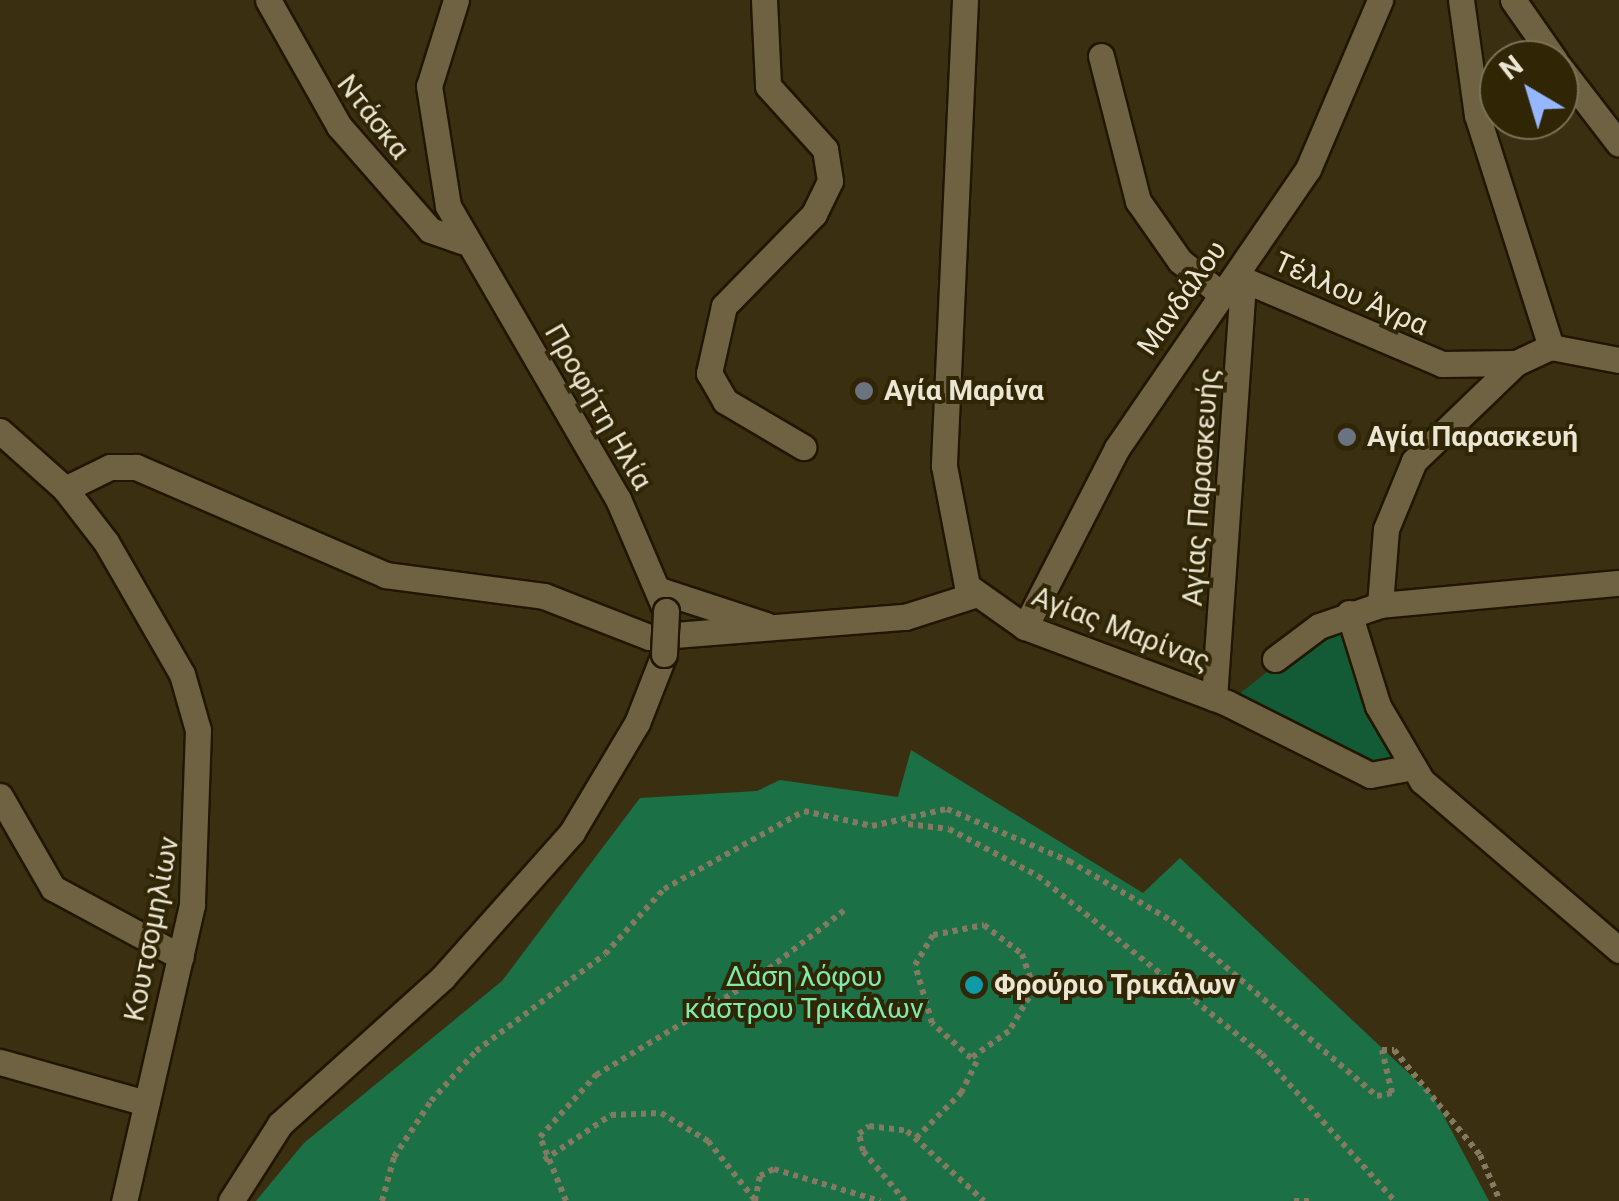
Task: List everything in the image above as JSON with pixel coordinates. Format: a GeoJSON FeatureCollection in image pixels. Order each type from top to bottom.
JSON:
{"type":"FeatureCollection","features":[{"type":"Feature","properties":{"kind":"street","name":"Ντάσκα"},"geometry":{"type":"LineString","coordinates":[[268,0],[339,126],[430,230],[462,240]]}},
{"type":"Feature","properties":{"kind":"street","name":"Προφήτη Ηλία"},"geometry":{"type":"LineString","coordinates":[[456,0],[430,74],[429,120],[462,240],[664,601]]}},
{"type":"Feature","properties":{"kind":"street"},"geometry":{"type":"LineString","coordinates":[[764,0],[768,86],[824,149],[830,180],[814,214],[724,306],[708,373],[725,401],[803,446]]}},
{"type":"Feature","properties":{"kind":"street"},"geometry":{"type":"LineString","coordinates":[[65,489],[110,467],[136,467],[385,575],[544,596],[649,637],[772,632],[943,611],[974,595],[961,573],[944,466],[965,0]]}},
{"type":"Feature","properties":{"kind":"street","name":"Μανδάλου"},"geometry":{"type":"LineString","coordinates":[[1024,626],[1086,500],[1323,143],[1380,0]]}},
{"type":"Feature","properties":{"kind":"street"},"geometry":{"type":"LineString","coordinates":[[1460,0],[1478,116],[1551,348],[1619,360]]}},
{"type":"Feature","properties":{"kind":"street"},"geometry":{"type":"LineString","coordinates":[[1513,0],[1541,40]]}},
{"type":"Feature","properties":{"kind":"street","name":"Τέλλου Άγρα"},"geometry":{"type":"LineString","coordinates":[[1101,56],[1138,201],[1180,261],[1412,357],[1516,363],[1551,348]]}},
{"type":"Feature","properties":{"kind":"street"},"geometry":{"type":"LineString","coordinates":[[1579,92],[1619,144]]}},
{"type":"Feature","properties":{"kind":"street","name":"Αγίας Παρασκευής"},"geometry":{"type":"LineString","coordinates":[[1214,698],[1233,283]]}},
{"type":"Feature","properties":{"kind":"street"},"geometry":{"type":"LineString","coordinates":[[1380,605],[1386,529],[1414,461],[1516,363]]}},
{"type":"Feature","properties":{"kind":"street","name":"Κουτσομηλίων"},"geometry":{"type":"LineString","coordinates":[[0,431],[65,489],[124,572],[192,702],[201,829],[181,957],[124,1201]]}},
{"type":"Feature","properties":{"kind":"street"},"geometry":{"type":"LineString","coordinates":[[1274,659],[1350,613],[1380,605],[1619,583]]}},
{"type":"Feature","properties":{"kind":"street","name":"Αγίας Μαρίνας"},"geometry":{"type":"LineString","coordinates":[[974,595],[1024,626],[1214,698],[1370,776],[1413,767]]}},
{"type":"Feature","properties":{"kind":"street"},"geometry":{"type":"LineString","coordinates":[[231,1201],[280,1124],[442,978],[546,865],[624,749],[664,654],[664,601],[772,632]]}},
{"type":"Feature","properties":{"kind":"street"},"geometry":{"type":"LineString","coordinates":[[1350,613],[1378,706],[1413,767],[1619,950]]}},
{"type":"Feature","properties":{"kind":"street"},"geometry":{"type":"LineString","coordinates":[[0,796],[53,888],[181,957]]}},
{"type":"Feature","properties":{"kind":"street"},"geometry":{"type":"LineString","coordinates":[[0,1062],[146,1103]]}},
{"type":"Feature","properties":{"kind":"path"},"geometry":{"type":"LineString","coordinates":[[906,824],[948,809],[1125,892],[1172,921],[1378,1096],[1392,1093],[1382,1050],[1394,1050],[1443,1102],[1500,1201]]}},
{"type":"Feature","properties":{"kind":"path"},"geometry":{"type":"LineString","coordinates":[[382,1201],[394,1157],[453,1076],[605,954],[664,889],[804,811],[948,829],[1038,876],[1262,1054],[1395,1201]]}},
{"type":"Feature","properties":{"kind":"path"},"geometry":{"type":"LineString","coordinates":[[566,1201],[543,1161],[540,1137],[596,1075],[753,981],[847,908]]}},
{"type":"Feature","properties":{"kind":"path"},"geometry":{"type":"LineString","coordinates":[[916,1138],[961,1093],[979,1057],[1009,1031],[1035,981],[1017,947],[978,924],[924,940],[915,965],[922,1001],[947,1045],[979,1057]]}},
{"type":"Feature","properties":{"kind":"path"},"geometry":{"type":"LineString","coordinates":[[543,1161],[611,1115],[662,1113],[708,1141],[755,1201]]}},
{"type":"Feature","properties":{"kind":"path"},"geometry":{"type":"LineString","coordinates":[[905,1201],[859,1134],[883,1124],[916,1138],[984,1201]]}},
{"type":"Feature","properties":{"kind":"path"},"geometry":{"type":"LineString","coordinates":[[755,1201],[760,1176],[774,1169],[880,1201]]}},
{"type":"Feature","properties":{"kind":"path"},"geometry":{"type":"LineString","coordinates":[[1294,1201],[1314,1201]]}},
{"type":"Feature","properties":{"kind":"green space"},"geometry":{"type":"Polygon","coordinates":[[[1335,618],[1413,767],[1391,777],[1228,703],[1335,618]]]}},
{"type":"Feature","properties":{"kind":"green space","name":"Δάση λόφου κάστρου Τρικάλων"},"geometry":{"type":"Polygon","coordinates":[[[911,750],[1143,893],[1180,858],[1433,1096],[1489,1201],[256,1201],[304,1143],[502,981],[640,798],[757,791],[780,780],[898,797],[911,750]]]}},
{"type":"Feature","properties":{"kind":"place","name":"Αγία Μαρίνα"},"geometry":{"type":"Point","coordinates":[864,391]}},
{"type":"Feature","properties":{"kind":"place","name":"Αγία Παρασκευή"},"geometry":{"type":"Point","coordinates":[1347,437]}},
{"type":"Feature","properties":{"kind":"place","name":"Φρούριο Τρικάλων"},"geometry":{"type":"Point","coordinates":[974,985]}}]}
